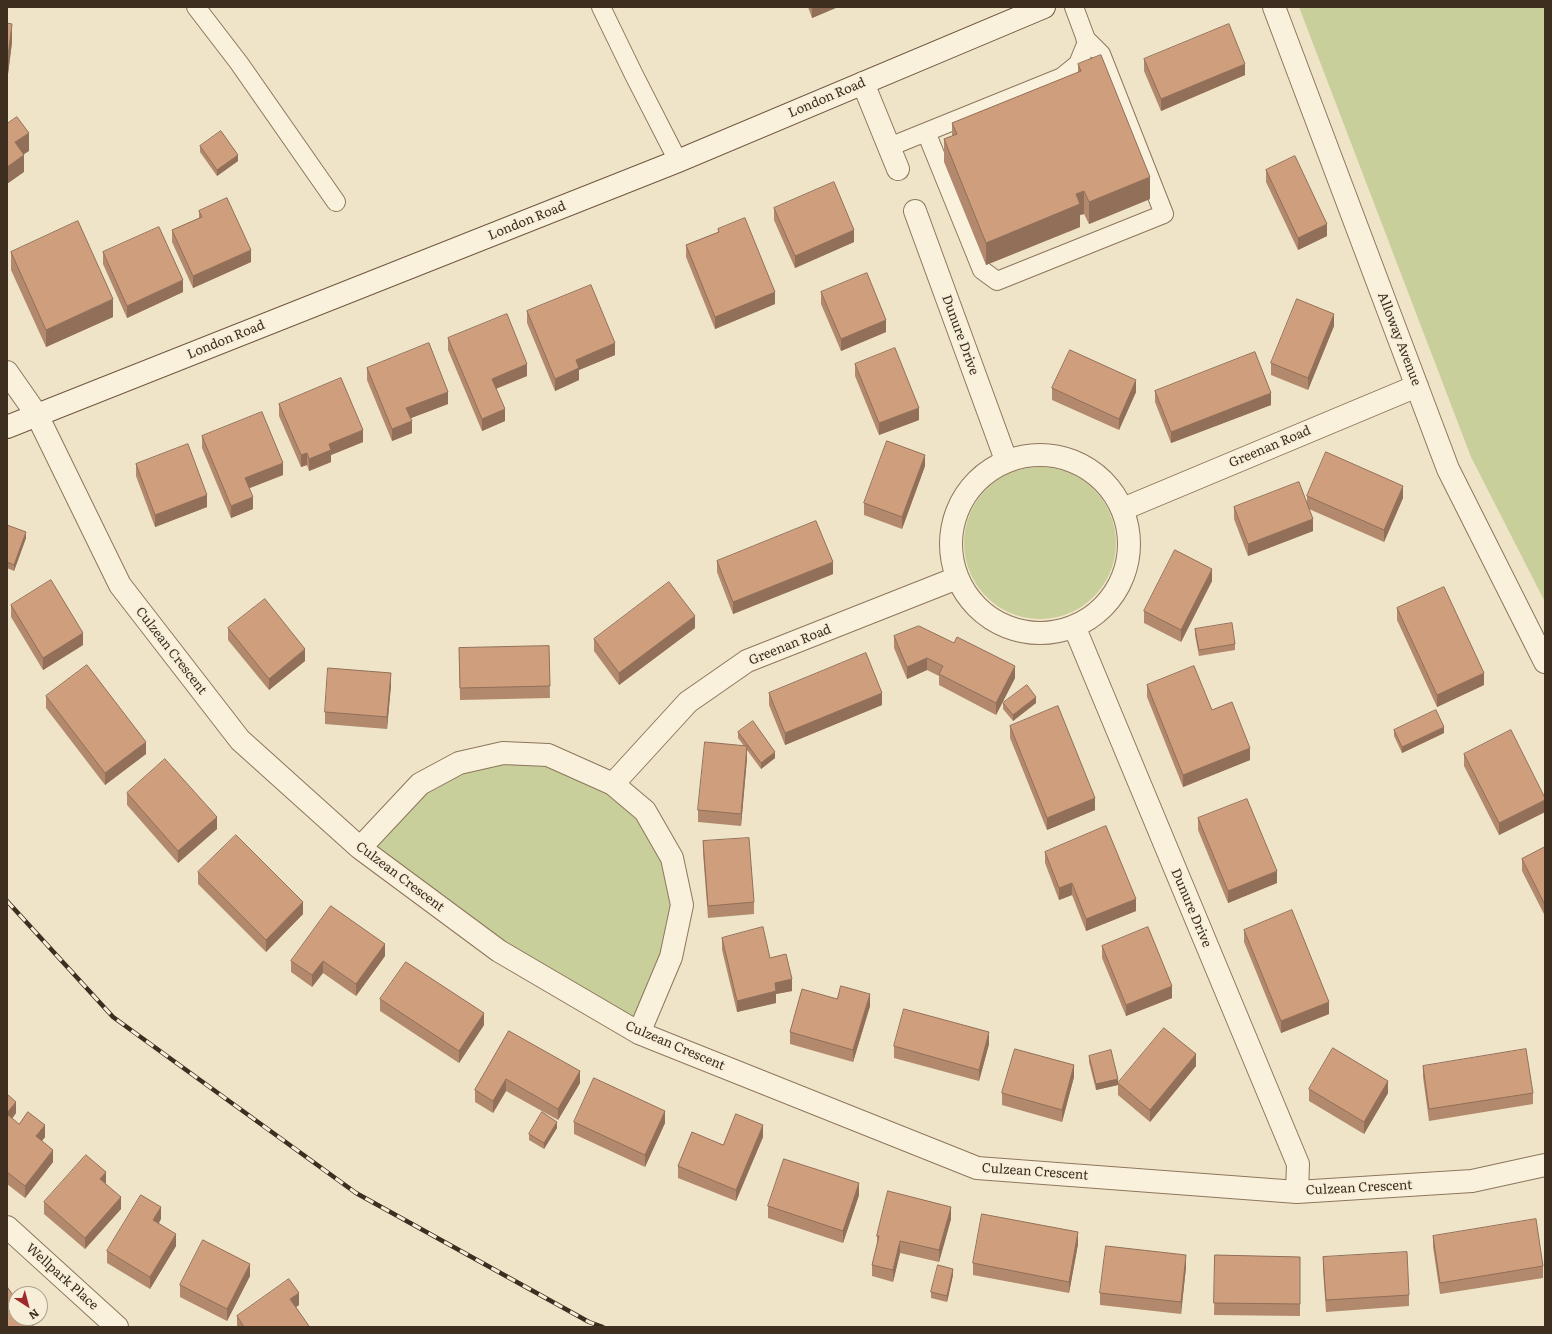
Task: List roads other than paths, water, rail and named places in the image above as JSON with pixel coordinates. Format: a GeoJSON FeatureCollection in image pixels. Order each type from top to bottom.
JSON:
{"type":"FeatureCollection","features":[{"type":"Feature","properties":{"kind":"street","name":"London Road"},"geometry":{"type":"LineString","coordinates":[[7,427],[678,161],[1044,7]]}},
{"type":"Feature","properties":{"kind":"street","name":"Alloway Avenue"},"geometry":{"type":"LineString","coordinates":[[1274,7],[1448,469],[1545,662]]}},
{"type":"Feature","properties":{"kind":"street"},"geometry":{"type":"LineString","coordinates":[[863,83],[898,169]]}},
{"type":"Feature","properties":{"kind":"street","name":"Dunure Drive"},"geometry":{"type":"LineString","coordinates":[[915,210],[1006,460]]}},
{"type":"Feature","properties":{"kind":"street","name":"Culzean Crescent"},"geometry":{"type":"LineString","coordinates":[[7,372],[36,415],[120,585],[240,740],[360,848],[499,951],[639,1033],[976,1168],[1297,1192],[1472,1181],[1545,1165]]}},
{"type":"Feature","properties":{"kind":"street","name":"Greenan Road"},"geometry":{"type":"LineString","coordinates":[[1123,509],[1417,386]]}},
{"type":"Feature","properties":{"kind":"street"},"geometry":{"type":"LineString","coordinates":[[1033,454],[1062,456],[1087,467],[1108,485],[1123,509],[1130,536],[1128,565],[1117,590],[1098,612],[1074,626],[1047,633],[1019,631],[993,620],[972,602],[957,578],[951,550],[953,523],[961,503],[964,496],[982,475],[1006,460],[1033,454]]}},
{"type":"Feature","properties":{"kind":"street","name":"Greenan Road"},"geometry":{"type":"LineString","coordinates":[[613,784],[688,702],[747,661],[957,578]]}},
{"type":"Feature","properties":{"kind":"street","name":"Dunure Drive"},"geometry":{"type":"LineString","coordinates":[[1074,626],[1298,1164],[1297,1192]]}},
{"type":"Feature","properties":{"kind":"street"},"geometry":{"type":"LineString","coordinates":[[360,848],[420,784],[459,763],[503,752],[548,755],[613,784],[645,811],[672,858],[682,906],[671,957],[639,1033]]}},
{"type":"Feature","properties":{"kind":"street","name":"Wellpark Place"},"geometry":{"type":"LineString","coordinates":[[7,1227],[117,1327]]}},
{"type":"Feature","properties":{"kind":"lane"},"geometry":{"type":"LineString","coordinates":[[196,7],[238,63],[336,202]]}},
{"type":"Feature","properties":{"kind":"lane"},"geometry":{"type":"LineString","coordinates":[[601,7],[678,161]]}},
{"type":"Feature","properties":{"kind":"lane"},"geometry":{"type":"LineString","coordinates":[[889,147],[1062,77],[1078,64],[1086,42],[1074,7]]}},
{"type":"Feature","properties":{"kind":"lane"},"geometry":{"type":"LineString","coordinates":[[926,132],[982,270],[997,281],[1164,214],[1101,54],[1085,38]]}},
{"type":"Feature","properties":{"kind":"railway"},"geometry":{"type":"LineString","coordinates":[[7,901],[113,1017],[356,1193],[589,1322],[603,1327]]}}]}
